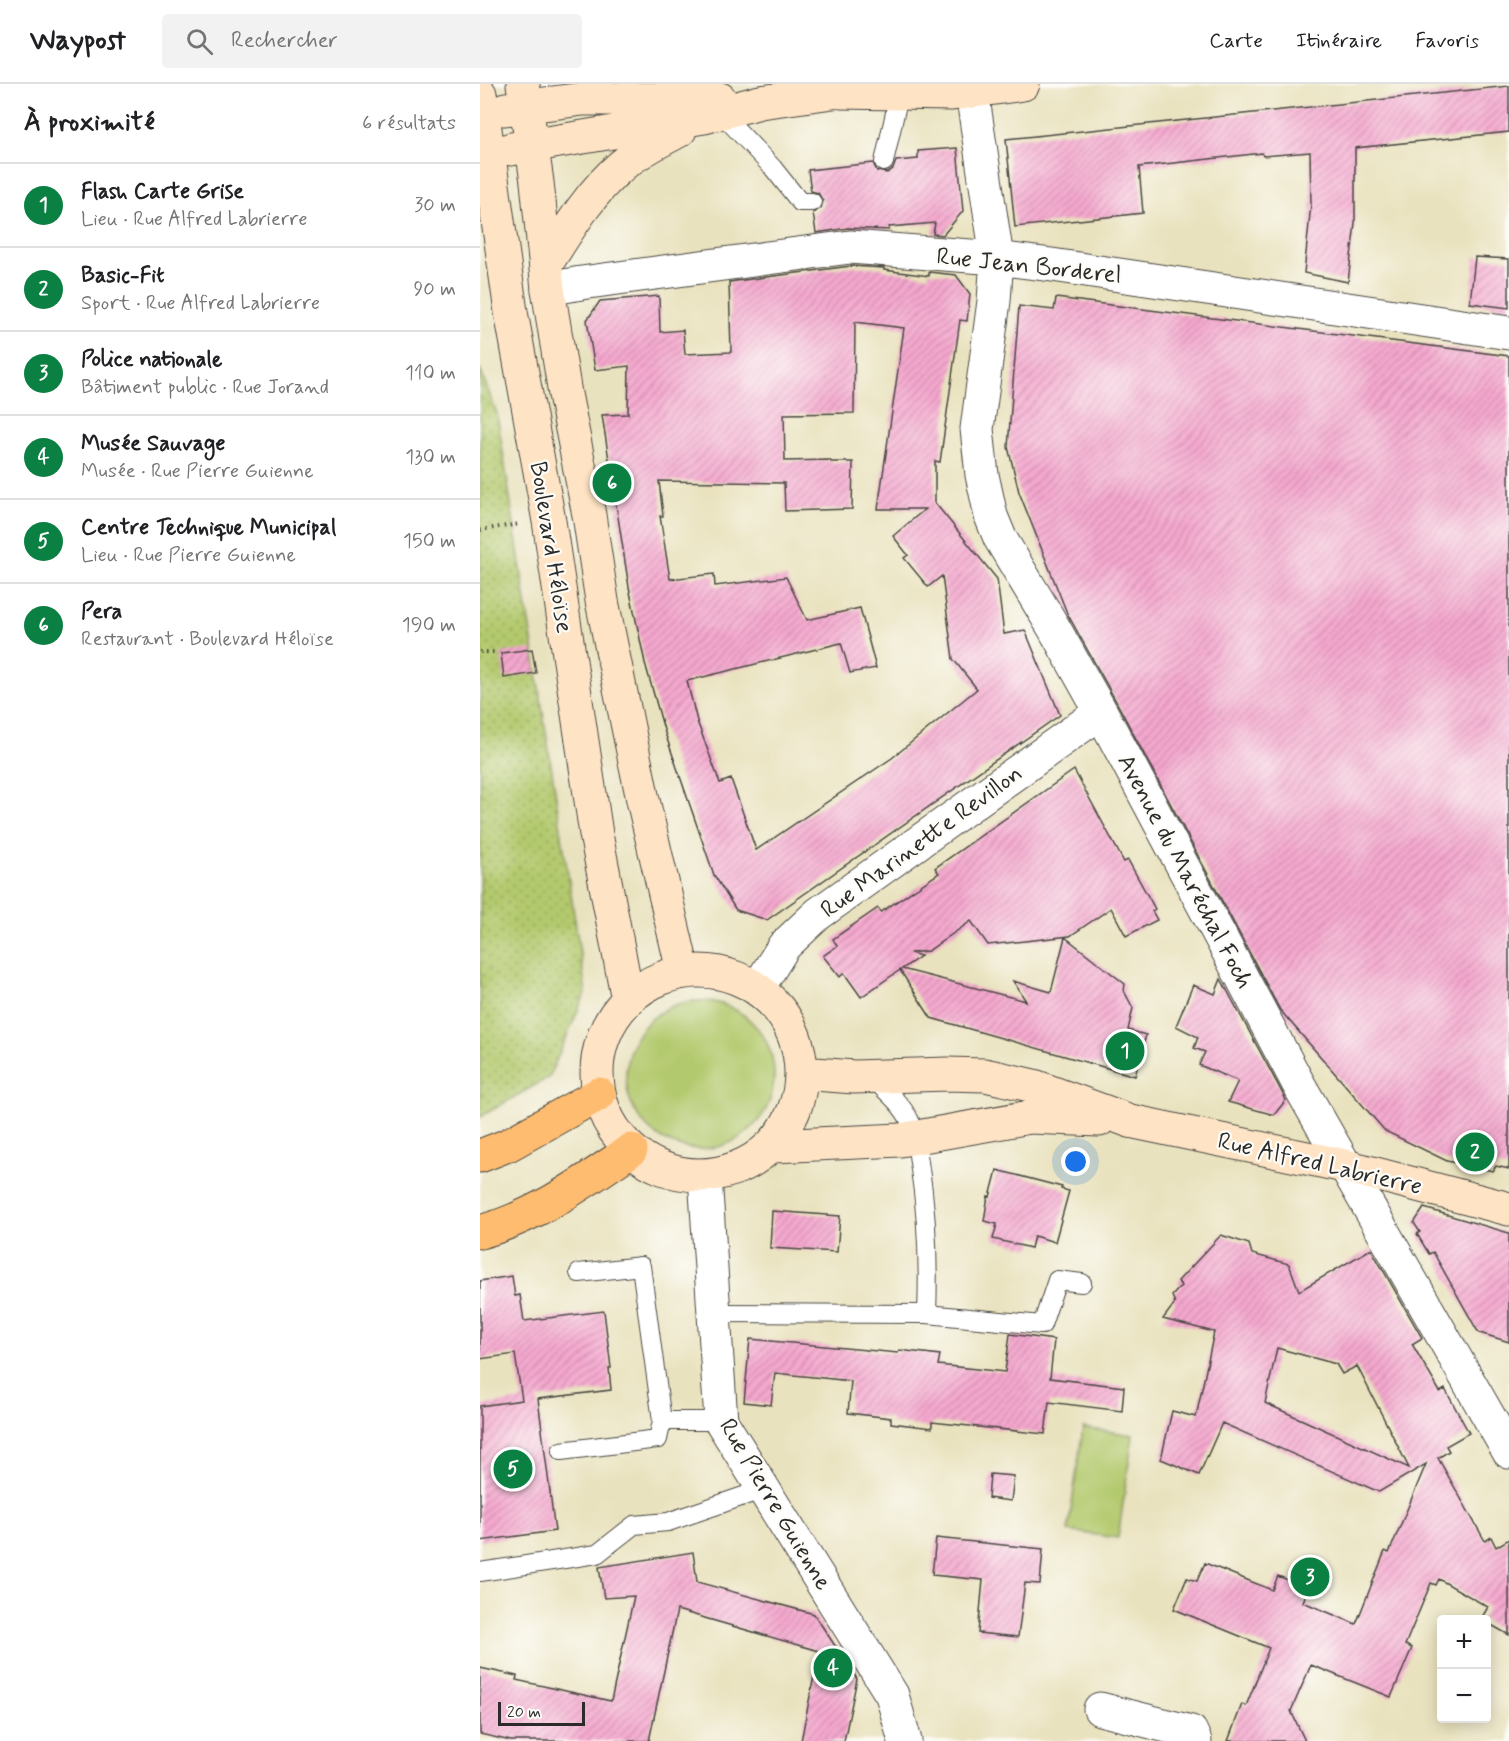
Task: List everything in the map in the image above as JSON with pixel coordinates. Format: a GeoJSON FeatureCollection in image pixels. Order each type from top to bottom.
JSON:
{"type":"FeatureCollection","features":[{"type":"Feature","properties":{"kind":"main road"},"geometry":{"type":"LineString","coordinates":[[481,106],[524,95],[709,103],[760,102],[833,92],[866,84]]}},
{"type":"Feature","properties":{"kind":"main road"},"geometry":{"type":"LineString","coordinates":[[833,92],[899,94],[972,92],[1023,84]]}},
{"type":"Feature","properties":{"kind":"main road","name":"Boulevard Héloïse"},"geometry":{"type":"LineString","coordinates":[[524,95],[547,276],[565,394],[584,482],[602,601],[643,800],[683,971]]}},
{"type":"Feature","properties":{"kind":"main road"},"geometry":{"type":"LineString","coordinates":[[484,153],[531,146],[709,103]]}},
{"type":"Feature","properties":{"kind":"main road"},"geometry":{"type":"LineString","coordinates":[[547,276],[591,198],[621,166],[709,103]]}},
{"type":"Feature","properties":{"kind":"main road","name":"Boulevard Héloïse"},"geometry":{"type":"LineString","coordinates":[[481,106],[484,153],[549,520],[596,834],[628,1000]]}},
{"type":"Feature","properties":{"kind":"main road"},"geometry":{"type":"LineString","coordinates":[[480,276],[511,312]]}},
{"type":"Feature","properties":{"kind":"main road"},"geometry":{"type":"LineString","coordinates":[[683,971],[722,973],[758,988],[782,1011],[797,1041],[802,1073],[795,1112],[773,1146],[742,1167],[705,1176],[679,1175],[653,1166],[631,1150],[610,1125],[598,1094],[597,1060],[608,1028],[628,1000],[653,981],[683,971]]}},
{"type":"Feature","properties":{"kind":"main road","name":"Rue Alfred Labrierre"},"geometry":{"type":"LineString","coordinates":[[802,1073],[871,1077],[985,1075],[1034,1086],[1130,1121],[1346,1166],[1509,1209]]}},
{"type":"Feature","properties":{"kind":"main road"},"geometry":{"type":"LineString","coordinates":[[480,1155],[508,1145],[598,1094]]}},
{"type":"Feature","properties":{"kind":"main road","name":"Rue Alfred Labrierre"},"geometry":{"type":"LineString","coordinates":[[773,1146],[900,1140],[1030,1117],[1130,1121]]}},
{"type":"Feature","properties":{"kind":"main road"},"geometry":{"type":"LineString","coordinates":[[480,1232],[521,1217],[552,1202],[631,1150]]}},
{"type":"Feature","properties":{"kind":"street","name":"Avenue du Maréchal Foch"},"geometry":{"type":"LineString","coordinates":[[972,92],[997,258],[994,301],[977,429],[982,475],[991,516],[1000,538],[1101,712],[1299,1085],[1509,1452]]}},
{"type":"Feature","properties":{"kind":"street","name":"Rue Jean Borderel"},"geometry":{"type":"LineString","coordinates":[[547,276],[581,283],[850,248],[997,258],[1064,266],[1509,333]]}},
{"type":"Feature","properties":{"kind":"street","name":"Rue Marinette Revillon"},"geometry":{"type":"LineString","coordinates":[[758,988],[784,946],[818,914],[1101,712]]}},
{"type":"Feature","properties":{"kind":"street","name":"Rue Pierre Guienne"},"geometry":{"type":"LineString","coordinates":[[705,1176],[721,1421],[892,1695],[905,1741]]}},
{"type":"Feature","properties":{"kind":"street"},"geometry":{"type":"LineString","coordinates":[[1100,1709],[1191,1732],[1195,1741]]}},
{"type":"Feature","properties":{"kind":"lane"},"geometry":{"type":"LineString","coordinates":[[884,162],[899,94]]}},
{"type":"Feature","properties":{"kind":"lane"},"geometry":{"type":"LineString","coordinates":[[709,103],[774,168],[800,202],[812,202]]}},
{"type":"Feature","properties":{"kind":"lane"},"geometry":{"type":"LineString","coordinates":[[871,1077],[900,1106],[910,1121],[915,1137],[924,1193],[928,1273],[927,1314]]}},
{"type":"Feature","properties":{"kind":"lane"},"geometry":{"type":"LineString","coordinates":[[561,1451],[658,1439],[662,1421],[641,1266],[579,1273]]}},
{"type":"Feature","properties":{"kind":"lane"},"geometry":{"type":"LineString","coordinates":[[714,1313],[927,1314],[1042,1325],[1057,1280],[1082,1284]]}},
{"type":"Feature","properties":{"kind":"lane"},"geometry":{"type":"LineString","coordinates":[[662,1421],[721,1421]]}},
{"type":"Feature","properties":{"kind":"lane"},"geometry":{"type":"LineString","coordinates":[[480,1572],[597,1554],[634,1525],[668,1522],[764,1489]]}},
{"type":"Feature","properties":{"kind":"path"},"geometry":{"type":"LineString","coordinates":[[480,530],[524,524]]}},
{"type":"Feature","properties":{"kind":"path"},"geometry":{"type":"LineString","coordinates":[[480,652],[497,652]]}},
{"type":"Feature","properties":{"kind":"green space"},"geometry":{"type":"Polygon","coordinates":[[[480,369],[497,414],[586,992],[549,1077],[480,1117],[480,369]]]}},
{"type":"Feature","properties":{"kind":"green space"},"geometry":{"type":"Polygon","coordinates":[[[700,1001],[728,1007],[752,1023],[768,1047],[774,1075],[768,1103],[752,1127],[728,1143],[700,1149],[672,1143],[648,1127],[632,1103],[626,1075],[632,1047],[648,1023],[672,1007],[700,1001]]]}},
{"type":"Feature","properties":{"kind":"green space"},"geometry":{"type":"Polygon","coordinates":[[[1083,1428],[1133,1435],[1118,1538],[1068,1531],[1083,1428]]]}},
{"type":"Feature","properties":{"kind":"building"},"geometry":{"type":"Polygon","coordinates":[[[1509,86],[1509,132],[1355,148],[1355,223],[1348,282],[1304,273],[1311,204],[1310,152],[1263,156],[1262,153],[1139,167],[1143,213],[1015,227],[1006,139],[1509,86]]]}},
{"type":"Feature","properties":{"kind":"building"},"geometry":{"type":"Polygon","coordinates":[[[957,148],[963,211],[943,235],[933,234],[935,223],[889,227],[889,230],[848,228],[816,233],[813,213],[821,208],[823,201],[818,193],[811,191],[808,170],[873,163],[877,171],[887,173],[893,169],[896,161],[918,159],[918,151],[957,148]]]}},
{"type":"Feature","properties":{"kind":"building"},"geometry":{"type":"Polygon","coordinates":[[[1475,257],[1509,259],[1509,308],[1470,303],[1475,257]]]}},
{"type":"Feature","properties":{"kind":"building"},"geometry":{"type":"Polygon","coordinates":[[[851,266],[884,268],[884,270],[929,276],[929,272],[956,275],[970,294],[967,321],[960,320],[940,462],[935,461],[935,503],[997,579],[1004,634],[1025,630],[1060,715],[767,920],[736,910],[714,875],[664,730],[645,663],[629,587],[602,415],[628,414],[629,366],[595,370],[587,320],[600,301],[659,296],[660,332],[683,330],[685,354],[731,352],[729,282],[851,266]],[[855,322],[854,413],[784,414],[785,461],[853,462],[852,509],[785,511],[784,483],[659,481],[663,516],[660,516],[670,579],[714,574],[715,586],[786,577],[807,620],[860,608],[876,668],[850,673],[841,643],[687,681],[697,721],[720,783],[731,779],[756,850],[892,758],[977,689],[953,659],[942,576],[928,587],[904,558],[908,555],[893,536],[925,509],[878,509],[904,328],[855,322]]]}},
{"type":"Feature","properties":{"kind":"building"},"geometry":{"type":"Polygon","coordinates":[[[1056,298],[1509,356],[1509,1169],[1496,1166],[1493,1171],[1447,1161],[1385,1131],[1280,1010],[1067,613],[1019,492],[1008,447],[1019,306],[1054,310],[1056,298]]]}},
{"type":"Feature","properties":{"kind":"building"},"geometry":{"type":"Polygon","coordinates":[[[532,649],[536,673],[504,678],[501,653],[532,649]]]}},
{"type":"Feature","properties":{"kind":"building"},"geometry":{"type":"Polygon","coordinates":[[[1074,770],[1124,862],[1128,860],[1155,909],[1152,911],[1157,920],[1126,936],[1111,908],[1070,936],[988,945],[971,921],[928,951],[910,953],[921,956],[902,969],[1026,1001],[1013,981],[1051,992],[1065,937],[1125,984],[1124,991],[1133,1008],[1128,1030],[1146,1035],[1135,1076],[931,1018],[900,970],[861,997],[844,973],[840,977],[823,956],[837,946],[833,939],[878,908],[881,912],[939,873],[935,868],[1074,770]]]}},
{"type":"Feature","properties":{"kind":"building"},"geometry":{"type":"Polygon","coordinates":[[[1221,979],[1286,1100],[1274,1115],[1228,1102],[1238,1081],[1199,1065],[1205,1052],[1194,1048],[1198,1037],[1176,1026],[1193,985],[1215,994],[1221,979]]]}},
{"type":"Feature","properties":{"kind":"building"},"geometry":{"type":"Polygon","coordinates":[[[997,1170],[1062,1187],[1061,1189],[1069,1191],[1055,1242],[1034,1236],[1031,1248],[993,1239],[997,1224],[984,1221],[988,1196],[990,1197],[997,1170]]]}},
{"type":"Feature","properties":{"kind":"building"},"geometry":{"type":"Polygon","coordinates":[[[1424,1208],[1509,1233],[1509,1342],[1477,1330],[1433,1252],[1429,1254],[1417,1234],[1420,1232],[1414,1223],[1424,1208]]]}},
{"type":"Feature","properties":{"kind":"building"},"geometry":{"type":"Polygon","coordinates":[[[772,1211],[840,1216],[837,1252],[770,1248],[772,1211]]]}},
{"type":"Feature","properties":{"kind":"building"},"geometry":{"type":"Polygon","coordinates":[[[1221,1235],[1249,1244],[1252,1254],[1289,1264],[1299,1291],[1371,1249],[1422,1338],[1412,1344],[1440,1392],[1445,1389],[1469,1433],[1446,1446],[1449,1451],[1438,1458],[1485,1541],[1491,1537],[1496,1547],[1509,1539],[1509,1635],[1491,1625],[1491,1615],[1483,1615],[1488,1607],[1439,1579],[1436,1585],[1431,1583],[1405,1645],[1412,1648],[1391,1697],[1311,1665],[1291,1711],[1305,1741],[1228,1741],[1242,1704],[1246,1706],[1269,1648],[1174,1609],[1187,1578],[1197,1581],[1205,1563],[1272,1590],[1278,1576],[1308,1588],[1303,1602],[1356,1624],[1385,1551],[1389,1553],[1426,1464],[1379,1492],[1222,1423],[1199,1475],[1161,1459],[1172,1411],[1196,1417],[1214,1332],[1163,1319],[1175,1303],[1172,1296],[1181,1286],[1178,1281],[1221,1235]],[[1277,1348],[1265,1403],[1409,1468],[1357,1366],[1342,1374],[1336,1364],[1277,1348]]]}},
{"type":"Feature","properties":{"kind":"building"},"geometry":{"type":"Polygon","coordinates":[[[512,1276],[515,1296],[520,1295],[524,1321],[604,1311],[611,1368],[609,1368],[611,1390],[538,1399],[555,1531],[480,1541],[480,1406],[522,1400],[515,1354],[480,1359],[480,1281],[512,1276]]]}},
{"type":"Feature","properties":{"kind":"building"},"geometry":{"type":"Polygon","coordinates":[[[1010,1334],[1054,1340],[1050,1378],[1124,1387],[1122,1411],[1049,1402],[1045,1434],[932,1422],[932,1428],[891,1423],[891,1418],[848,1413],[851,1381],[775,1373],[771,1405],[744,1402],[750,1339],[940,1355],[938,1365],[1005,1372],[1010,1334]]]}},
{"type":"Feature","properties":{"kind":"building"},"geometry":{"type":"Polygon","coordinates":[[[990,1474],[1014,1476],[1011,1501],[988,1498],[990,1474]]]}},
{"type":"Feature","properties":{"kind":"building"},"geometry":{"type":"Polygon","coordinates":[[[936,1538],[1043,1549],[1040,1584],[1025,1583],[1018,1637],[978,1633],[983,1580],[932,1575],[936,1538]]]}},
{"type":"Feature","properties":{"kind":"building"},"geometry":{"type":"Polygon","coordinates":[[[693,1552],[697,1582],[814,1614],[857,1679],[844,1741],[801,1741],[819,1651],[677,1610],[649,1741],[511,1741],[480,1734],[480,1668],[517,1676],[516,1680],[611,1701],[634,1596],[604,1598],[599,1567],[693,1552]]]}},
{"type":"Feature","properties":{"kind":"place","name":"Pera"},"geometry":{"type":"Point","coordinates":[612,483]}},
{"type":"Feature","properties":{"kind":"place","name":"Flash Carte Grise"},"geometry":{"type":"Point","coordinates":[1125,1051]}},
{"type":"Feature","properties":{"kind":"place","name":"Basic-Fit"},"geometry":{"type":"Point","coordinates":[1475,1152]}},
{"type":"Feature","properties":{"kind":"place","name":"Centre Technique Municipal"},"geometry":{"type":"Point","coordinates":[513,1469]}},
{"type":"Feature","properties":{"kind":"place","name":"Police nationale"},"geometry":{"type":"Point","coordinates":[1310,1577]}},
{"type":"Feature","properties":{"kind":"place","name":"Musée Sauvage"},"geometry":{"type":"Point","coordinates":[833,1668]}}]}
